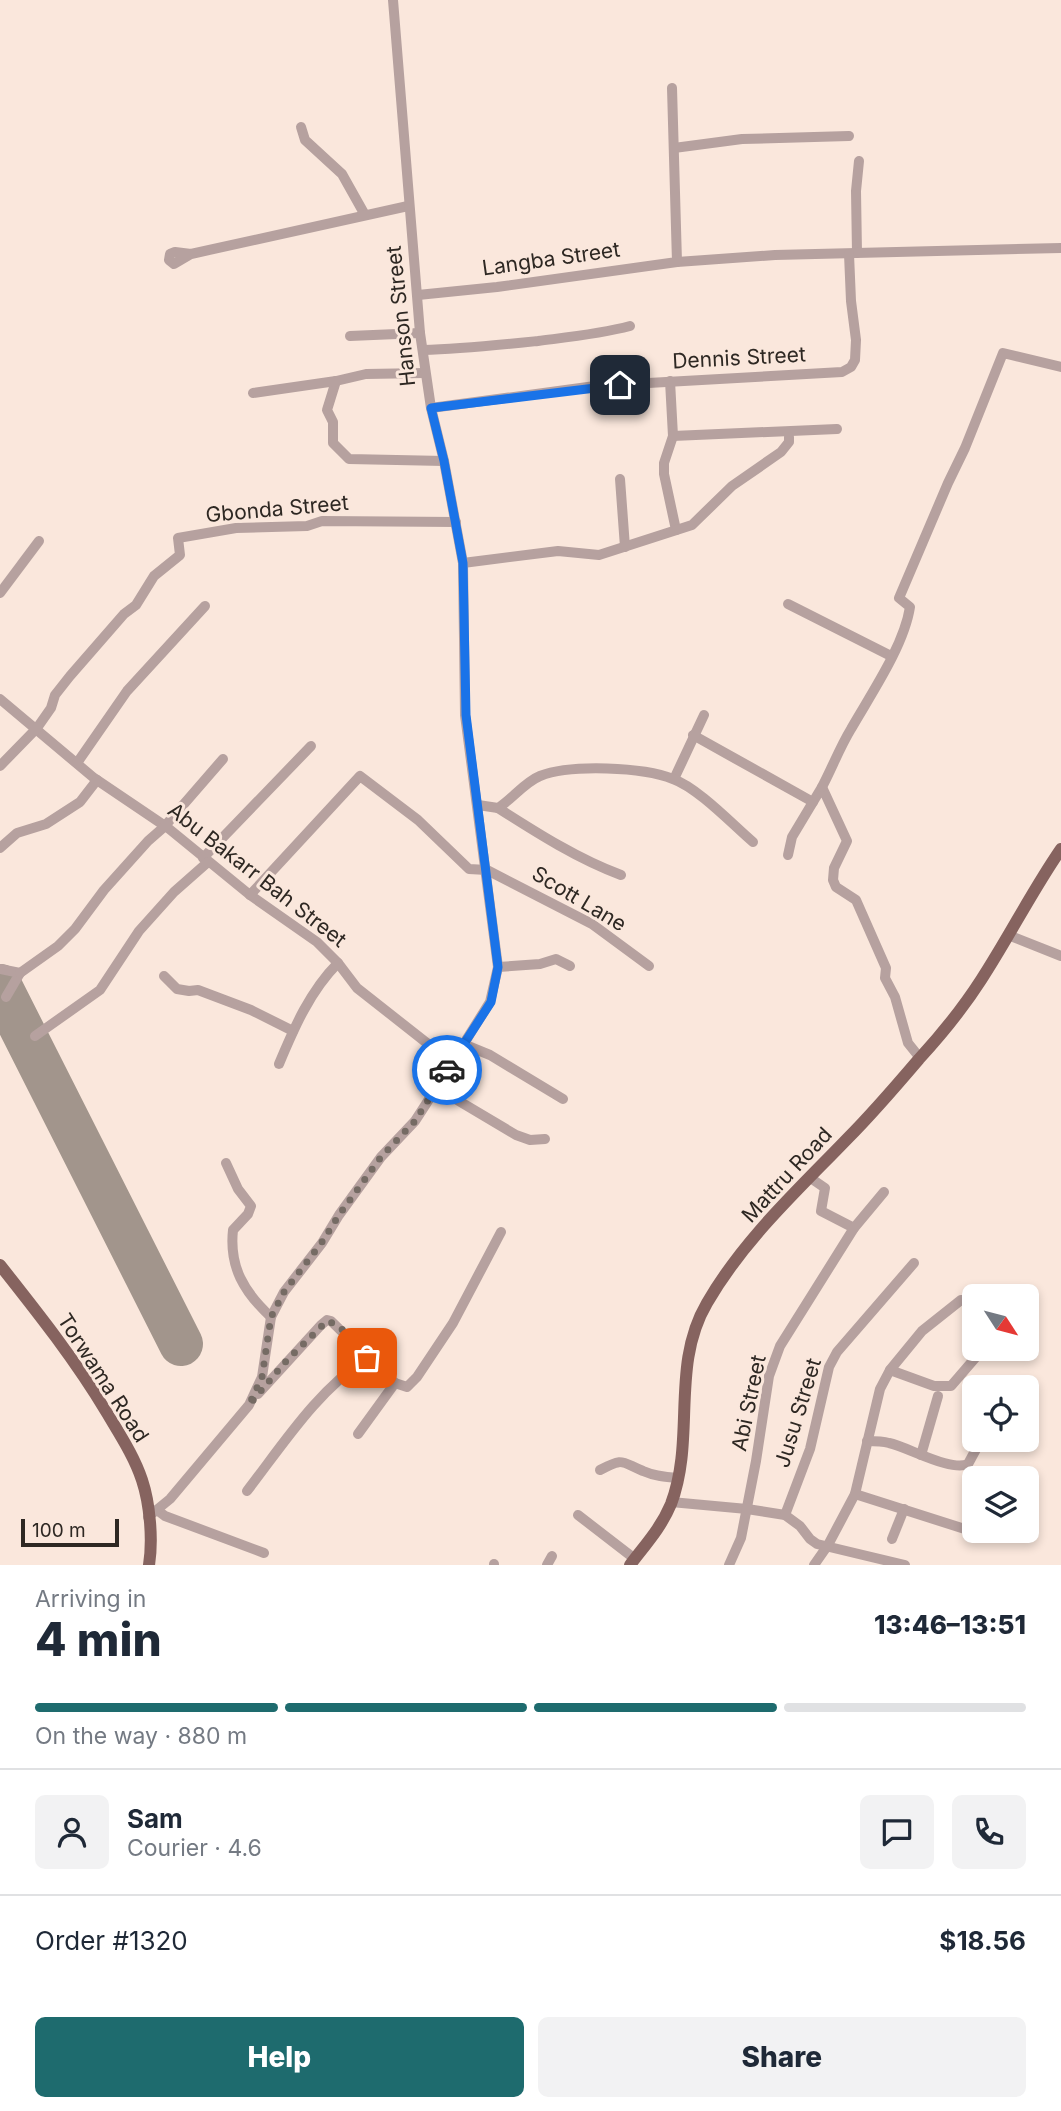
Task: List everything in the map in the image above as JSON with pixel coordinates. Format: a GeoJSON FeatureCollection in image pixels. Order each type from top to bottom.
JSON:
{"type":"FeatureCollection","features":[{"type":"Feature","properties":{"kind":"main road","name":"Mattru Road"},"geometry":{"type":"LineString","coordinates":[[632,1562],[658,1530],[671,1502],[678,1478],[686,1364],[696,1326],[710,1297],[733,1263],[785,1201],[850,1136],[969,998],[1061,849]]}},
{"type":"Feature","properties":{"kind":"main road","name":"Torwama Road"},"geometry":{"type":"LineString","coordinates":[[0,1265],[96,1394],[128,1447],[142,1479],[152,1513],[149,1565]]}},
{"type":"Feature","properties":{"kind":"street","name":"Hanson Street"},"geometry":{"type":"LineString","coordinates":[[152,1513],[170,1499],[249,1405],[262,1377],[271,1317],[284,1292],[381,1157],[415,1121],[437,1088],[491,1002],[498,967],[466,715],[463,563],[431,408],[420,333],[393,0]]}},
{"type":"Feature","properties":{"kind":"street"},"geometry":{"type":"LineString","coordinates":[[672,88],[677,262]]}},
{"type":"Feature","properties":{"kind":"street"},"geometry":{"type":"LineString","coordinates":[[301,128],[305,140],[313,149],[342,174],[365,215]]}},
{"type":"Feature","properties":{"kind":"street"},"geometry":{"type":"LineString","coordinates":[[674,148],[742,139],[849,136]]}},
{"type":"Feature","properties":{"kind":"street"},"geometry":{"type":"LineString","coordinates":[[853,254],[859,161]]}},
{"type":"Feature","properties":{"kind":"street"},"geometry":{"type":"LineString","coordinates":[[191,254],[408,205]]}},
{"type":"Feature","properties":{"kind":"street","name":"Langba Street"},"geometry":{"type":"LineString","coordinates":[[418,295],[677,262],[775,255],[1061,248]]}},
{"type":"Feature","properties":{"kind":"street","name":"Dennis Street"},"geometry":{"type":"LineString","coordinates":[[431,408],[595,386],[842,372],[851,367],[855,360],[856,340],[851,301],[853,254]]}},
{"type":"Feature","properties":{"kind":"street"},"geometry":{"type":"LineString","coordinates":[[423,350],[467,349],[551,340],[606,333],[630,326]]}},
{"type":"Feature","properties":{"kind":"street"},"geometry":{"type":"LineString","coordinates":[[350,337],[420,333]]}},
{"type":"Feature","properties":{"kind":"street"},"geometry":{"type":"LineString","coordinates":[[788,855],[792,837],[822,787],[850,729],[875,692],[905,626],[910,607],[899,598],[965,448],[1003,353],[1061,367]]}},
{"type":"Feature","properties":{"kind":"street"},"geometry":{"type":"LineString","coordinates":[[253,393],[336,382],[366,374],[425,373]]}},
{"type":"Feature","properties":{"kind":"street"},"geometry":{"type":"LineString","coordinates":[[670,381],[673,436],[664,463],[664,474],[676,530]]}},
{"type":"Feature","properties":{"kind":"street"},"geometry":{"type":"LineString","coordinates":[[336,382],[327,411],[333,422],[333,443],[349,459],[444,461]]}},
{"type":"Feature","properties":{"kind":"street"},"geometry":{"type":"LineString","coordinates":[[673,436],[837,429]]}},
{"type":"Feature","properties":{"kind":"street"},"geometry":{"type":"LineString","coordinates":[[463,563],[558,551],[599,555],[692,525],[732,486],[781,452],[789,442],[789,437]]}},
{"type":"Feature","properties":{"kind":"street"},"geometry":{"type":"LineString","coordinates":[[620,479],[625,547]]}},
{"type":"Feature","properties":{"kind":"street","name":"Gbonda Street"},"geometry":{"type":"LineString","coordinates":[[37,728],[51,708],[55,695],[70,676],[135,605],[154,576],[180,555],[177,538],[236,528],[307,526],[322,521],[456,522]]}},
{"type":"Feature","properties":{"kind":"street"},"geometry":{"type":"LineString","coordinates":[[0,593],[39,541]]}},
{"type":"Feature","properties":{"kind":"street"},"geometry":{"type":"LineString","coordinates":[[788,604],[891,656]]}},
{"type":"Feature","properties":{"kind":"street"},"geometry":{"type":"LineString","coordinates":[[77,763],[127,691],[205,606]]}},
{"type":"Feature","properties":{"kind":"street","name":"Abu Bakarr Bah Street"},"geometry":{"type":"LineString","coordinates":[[0,699],[97,780],[164,827],[250,895],[300,928],[338,963],[357,988],[451,1062]]}},
{"type":"Feature","properties":{"kind":"street"},"geometry":{"type":"LineString","coordinates":[[674,779],[704,715]]}},
{"type":"Feature","properties":{"kind":"street"},"geometry":{"type":"LineString","coordinates":[[0,765],[37,728]]}},
{"type":"Feature","properties":{"kind":"street"},"geometry":{"type":"LineString","coordinates":[[693,735],[813,803]]}},
{"type":"Feature","properties":{"kind":"street"},"geometry":{"type":"LineString","coordinates":[[35,1036],[100,990],[139,931],[311,746]]}},
{"type":"Feature","properties":{"kind":"street"},"geometry":{"type":"LineString","coordinates":[[6,997],[20,973],[58,946],[75,929],[104,890],[164,827],[222,759]]}},
{"type":"Feature","properties":{"kind":"street"},"geometry":{"type":"LineString","coordinates":[[498,808],[539,777],[563,772],[625,769],[674,779],[698,795],[753,842]]}},
{"type":"Feature","properties":{"kind":"street","name":"Scott Lane"},"geometry":{"type":"LineString","coordinates":[[250,895],[360,776],[428,829],[469,869],[487,870],[592,924],[649,966]]}},
{"type":"Feature","properties":{"kind":"street"},"geometry":{"type":"LineString","coordinates":[[0,848],[17,833],[46,824],[80,802],[97,780]]}},
{"type":"Feature","properties":{"kind":"street"},"geometry":{"type":"LineString","coordinates":[[822,787],[847,841],[834,868],[833,880],[836,887],[856,900],[886,968],[885,978],[895,997],[908,1043],[920,1058]]}},
{"type":"Feature","properties":{"kind":"street"},"geometry":{"type":"LineString","coordinates":[[478,805],[498,808],[597,866],[621,875]]}},
{"type":"Feature","properties":{"kind":"street"},"geometry":{"type":"LineString","coordinates":[[1008,935],[1061,956]]}},
{"type":"Feature","properties":{"kind":"street"},"geometry":{"type":"LineString","coordinates":[[498,967],[540,964],[556,959],[570,966]]}},
{"type":"Feature","properties":{"kind":"street"},"geometry":{"type":"LineString","coordinates":[[279,1064],[293,1031],[324,978],[338,963]]}},
{"type":"Feature","properties":{"kind":"street"},"geometry":{"type":"LineString","coordinates":[[0,969],[20,973]]}},
{"type":"Feature","properties":{"kind":"street"},"geometry":{"type":"LineString","coordinates":[[164,976],[177,989],[198,990],[251,1010],[293,1031]]}},
{"type":"Feature","properties":{"kind":"street"},"geometry":{"type":"LineString","coordinates":[[463,1044],[490,1055],[563,1099]]}},
{"type":"Feature","properties":{"kind":"street"},"geometry":{"type":"LineString","coordinates":[[437,1088],[516,1135],[530,1140],[545,1139]]}},
{"type":"Feature","properties":{"kind":"street"},"geometry":{"type":"LineString","coordinates":[[226,1163],[238,1189],[251,1206],[248,1214],[233,1230],[232,1257],[237,1274],[259,1306],[271,1317]]}},
{"type":"Feature","properties":{"kind":"street"},"geometry":{"type":"LineString","coordinates":[[809,1177],[824,1188],[821,1210],[854,1228]]}},
{"type":"Feature","properties":{"kind":"street","name":"Abi Street"},"geometry":{"type":"LineString","coordinates":[[729,1565],[741,1538],[769,1376],[780,1346],[854,1228],[884,1192]]}},
{"type":"Feature","properties":{"kind":"street"},"geometry":{"type":"LineString","coordinates":[[249,1405],[287,1360],[327,1321],[344,1331],[367,1358],[395,1383],[407,1387],[417,1377],[453,1323],[501,1232]]}},
{"type":"Feature","properties":{"kind":"street","name":"Jusu Street"},"geometry":{"type":"LineString","coordinates":[[785,1515],[810,1449],[829,1367],[837,1352],[914,1263]]}},
{"type":"Feature","properties":{"kind":"street"},"geometry":{"type":"LineString","coordinates":[[814,1565],[828,1545],[855,1494],[880,1389],[890,1370],[922,1331],[961,1300]]}},
{"type":"Feature","properties":{"kind":"street"},"geometry":{"type":"LineString","coordinates":[[247,1491],[312,1406],[347,1371],[367,1358]]}},
{"type":"Feature","properties":{"kind":"street"},"geometry":{"type":"LineString","coordinates":[[890,1370],[934,1386],[951,1386],[972,1362]]}},
{"type":"Feature","properties":{"kind":"street"},"geometry":{"type":"LineString","coordinates":[[358,1434],[395,1383]]}},
{"type":"Feature","properties":{"kind":"street"},"geometry":{"type":"LineString","coordinates":[[921,1455],[938,1396]]}},
{"type":"Feature","properties":{"kind":"street"},"geometry":{"type":"LineString","coordinates":[[867,1441],[889,1443],[921,1455],[966,1466],[974,1452]]}},
{"type":"Feature","properties":{"kind":"street"},"geometry":{"type":"LineString","coordinates":[[600,1470],[613,1463],[628,1462],[641,1470],[678,1478]]}},
{"type":"Feature","properties":{"kind":"street"},"geometry":{"type":"LineString","coordinates":[[855,1494],[962,1528]]}},
{"type":"Feature","properties":{"kind":"street"},"geometry":{"type":"LineString","coordinates":[[671,1502],[785,1515],[817,1544],[905,1565]]}},
{"type":"Feature","properties":{"kind":"street"},"geometry":{"type":"LineString","coordinates":[[892,1539],[904,1508]]}},
{"type":"Feature","properties":{"kind":"street"},"geometry":{"type":"LineString","coordinates":[[152,1513],[264,1553]]}},
{"type":"Feature","properties":{"kind":"street"},"geometry":{"type":"LineString","coordinates":[[578,1515],[632,1562]]}},
{"type":"Feature","properties":{"kind":"runway"},"geometry":{"type":"LineString","coordinates":[[0,986],[181,1344]]}},
{"type":"Feature","properties":{"kind":"way so far"},"geometry":{"type":"LineString","coordinates":[[367,1358],[344,1331],[327,1321],[287,1360],[249,1405],[262,1377],[271,1317],[284,1292],[304,1268],[381,1157],[415,1121],[447,1070]]}},
{"type":"Feature","properties":{"kind":"route"},"geometry":{"type":"LineString","coordinates":[[447,1070],[491,1002],[498,952],[466,715],[463,563],[431,408],[620,385]]}}]}
